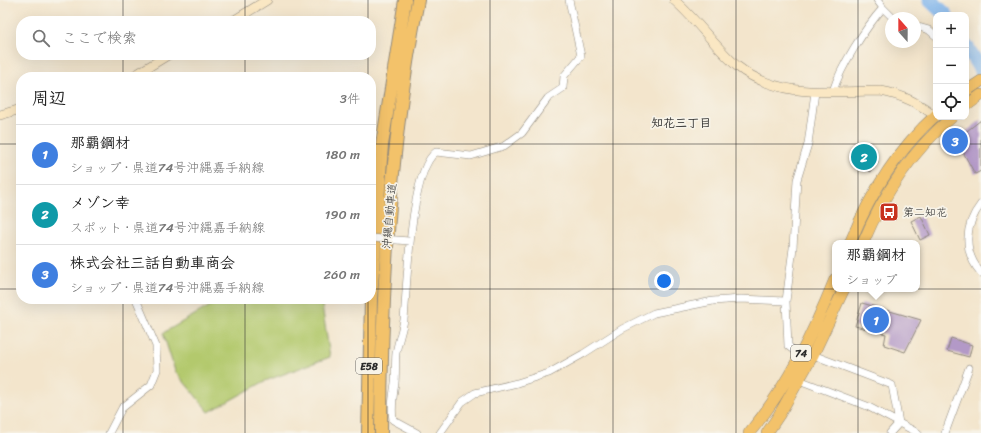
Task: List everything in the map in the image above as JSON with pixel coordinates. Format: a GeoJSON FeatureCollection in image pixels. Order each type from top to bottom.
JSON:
{"type":"FeatureCollection","features":[{"type":"Feature","properties":{"kind":"highway","name":"沖縄自動車道"},"geometry":{"type":"LineString","coordinates":[[376,229],[382,145],[405,0]]}},
{"type":"Feature","properties":{"kind":"highway","name":"沖縄自動車道"},"geometry":{"type":"LineString","coordinates":[[381,433],[382,305],[395,146],[418,0]]}},
{"type":"Feature","properties":{"kind":"highway","name":"沖縄自動車道"},"geometry":{"type":"LineString","coordinates":[[368,433],[371,304]]}},
{"type":"Feature","properties":{"kind":"main road"},"geometry":{"type":"LineString","coordinates":[[969,88],[981,81]]}},
{"type":"Feature","properties":{"kind":"main road"},"geometry":{"type":"LineString","coordinates":[[969,104],[979,99]]}},
{"type":"Feature","properties":{"kind":"main road"},"geometry":{"type":"LineString","coordinates":[[851,240],[872,195],[884,175],[904,148],[937,120]]}},
{"type":"Feature","properties":{"kind":"main road"},"geometry":{"type":"LineString","coordinates":[[865,240],[883,204],[903,171],[920,149],[938,120]]}},
{"type":"Feature","properties":{"kind":"main road","name":"74"},"geometry":{"type":"LineString","coordinates":[[749,433],[786,381],[800,355],[832,286]]}},
{"type":"Feature","properties":{"kind":"main road","name":"74"},"geometry":{"type":"LineString","coordinates":[[770,432],[813,355],[843,292]]}},
{"type":"Feature","properties":{"kind":"street"},"geometry":{"type":"LineString","coordinates":[[242,16],[267,0]]}},
{"type":"Feature","properties":{"kind":"street"},"geometry":{"type":"LineString","coordinates":[[417,433],[393,420],[391,405],[395,383],[396,352],[404,322],[409,241],[422,177],[432,155],[436,152],[471,156],[504,146],[522,133],[548,98],[562,88],[564,76],[581,56],[569,0]]}},
{"type":"Feature","properties":{"kind":"street"},"geometry":{"type":"LineString","coordinates":[[674,0],[687,12],[722,52],[754,77],[774,85],[796,91],[881,91],[892,93],[919,104],[933,113]]}},
{"type":"Feature","properties":{"kind":"street"},"geometry":{"type":"LineString","coordinates":[[878,0],[887,12]]}},
{"type":"Feature","properties":{"kind":"street"},"geometry":{"type":"LineString","coordinates":[[833,91],[836,81],[863,36],[883,8]]}},
{"type":"Feature","properties":{"kind":"street"},"geometry":{"type":"LineString","coordinates":[[921,28],[929,30],[933,33]]}},
{"type":"Feature","properties":{"kind":"street"},"geometry":{"type":"LineString","coordinates":[[140,72],[160,60]]}},
{"type":"Feature","properties":{"kind":"street"},"geometry":{"type":"LineString","coordinates":[[800,355],[788,346],[786,301],[793,248],[797,180],[808,144],[815,92]]}},
{"type":"Feature","properties":{"kind":"street"},"geometry":{"type":"LineString","coordinates":[[0,116],[16,111]]}},
{"type":"Feature","properties":{"kind":"street"},"geometry":{"type":"LineString","coordinates":[[981,204],[968,231],[968,250],[974,265],[981,273]]}},
{"type":"Feature","properties":{"kind":"street"},"geometry":{"type":"LineString","coordinates":[[376,238],[409,241]]}},
{"type":"Feature","properties":{"kind":"street"},"geometry":{"type":"LineString","coordinates":[[440,433],[462,402],[475,393],[517,383],[548,373],[583,354],[622,329],[654,313],[713,301],[741,299],[786,301]]}},
{"type":"Feature","properties":{"kind":"street"},"geometry":{"type":"LineString","coordinates":[[110,433],[122,408],[151,385],[157,370],[156,346],[138,304]]}},
{"type":"Feature","properties":{"kind":"street"},"geometry":{"type":"LineString","coordinates":[[813,355],[892,385],[899,423]]}},
{"type":"Feature","properties":{"kind":"street"},"geometry":{"type":"LineString","coordinates":[[945,433],[969,368]]}},
{"type":"Feature","properties":{"kind":"street"},"geometry":{"type":"LineString","coordinates":[[799,380],[867,406],[918,433]]}},
{"type":"Feature","properties":{"kind":"street"},"geometry":{"type":"LineString","coordinates":[[758,422],[770,432]]}},
{"type":"Feature","properties":{"kind":"street"},"geometry":{"type":"LineString","coordinates":[[890,433],[899,423]]}},
{"type":"Feature","properties":{"kind":"green space"},"geometry":{"type":"Polygon","coordinates":[[[213,304],[322,304],[330,357],[265,381],[209,412],[175,371],[163,333],[213,304]]]}},
{"type":"Feature","properties":{"kind":"building"},"geometry":{"type":"Polygon","coordinates":[[[981,120],[981,171],[975,174],[958,143],[950,151],[944,144],[959,130],[963,134],[981,120]]]}},
{"type":"Feature","properties":{"kind":"building"},"geometry":{"type":"Polygon","coordinates":[[[864,148],[868,151],[868,154],[878,161],[871,172],[853,160],[860,150],[861,151],[864,148]]]}},
{"type":"Feature","properties":{"kind":"building"},"geometry":{"type":"Polygon","coordinates":[[[921,216],[930,235],[920,240],[911,221],[921,216]]]}},
{"type":"Feature","properties":{"kind":"building"},"geometry":{"type":"Polygon","coordinates":[[[862,303],[921,320],[905,352],[884,345],[886,334],[855,326],[862,303]]]}},
{"type":"Feature","properties":{"kind":"building"},"geometry":{"type":"Polygon","coordinates":[[[951,338],[972,345],[969,357],[947,351],[951,338]]]}},
{"type":"Feature","properties":{"kind":"waterway"},"geometry":{"type":"LineString","coordinates":[[930,0],[943,12]]}},
{"type":"Feature","properties":{"kind":"waterway"},"geometry":{"type":"LineString","coordinates":[[967,48],[981,70]]}},
{"type":"Feature","properties":{"kind":"place","name":"株式会社三話自動車商会"},"geometry":{"type":"Point","coordinates":[955,141]}},
{"type":"Feature","properties":{"kind":"place","name":"メゾン幸"},"geometry":{"type":"Point","coordinates":[864,157]}},
{"type":"Feature","properties":{"kind":"place","name":"第二知花"},"geometry":{"type":"Point","coordinates":[889,212]}},
{"type":"Feature","properties":{"kind":"place","name":"那覇鋼材"},"geometry":{"type":"Point","coordinates":[876,320]}},
{"type":"Feature","properties":{"kind":"district","name":"知花三丁目"},"geometry":{"type":"Point","coordinates":[681,123]}}]}
